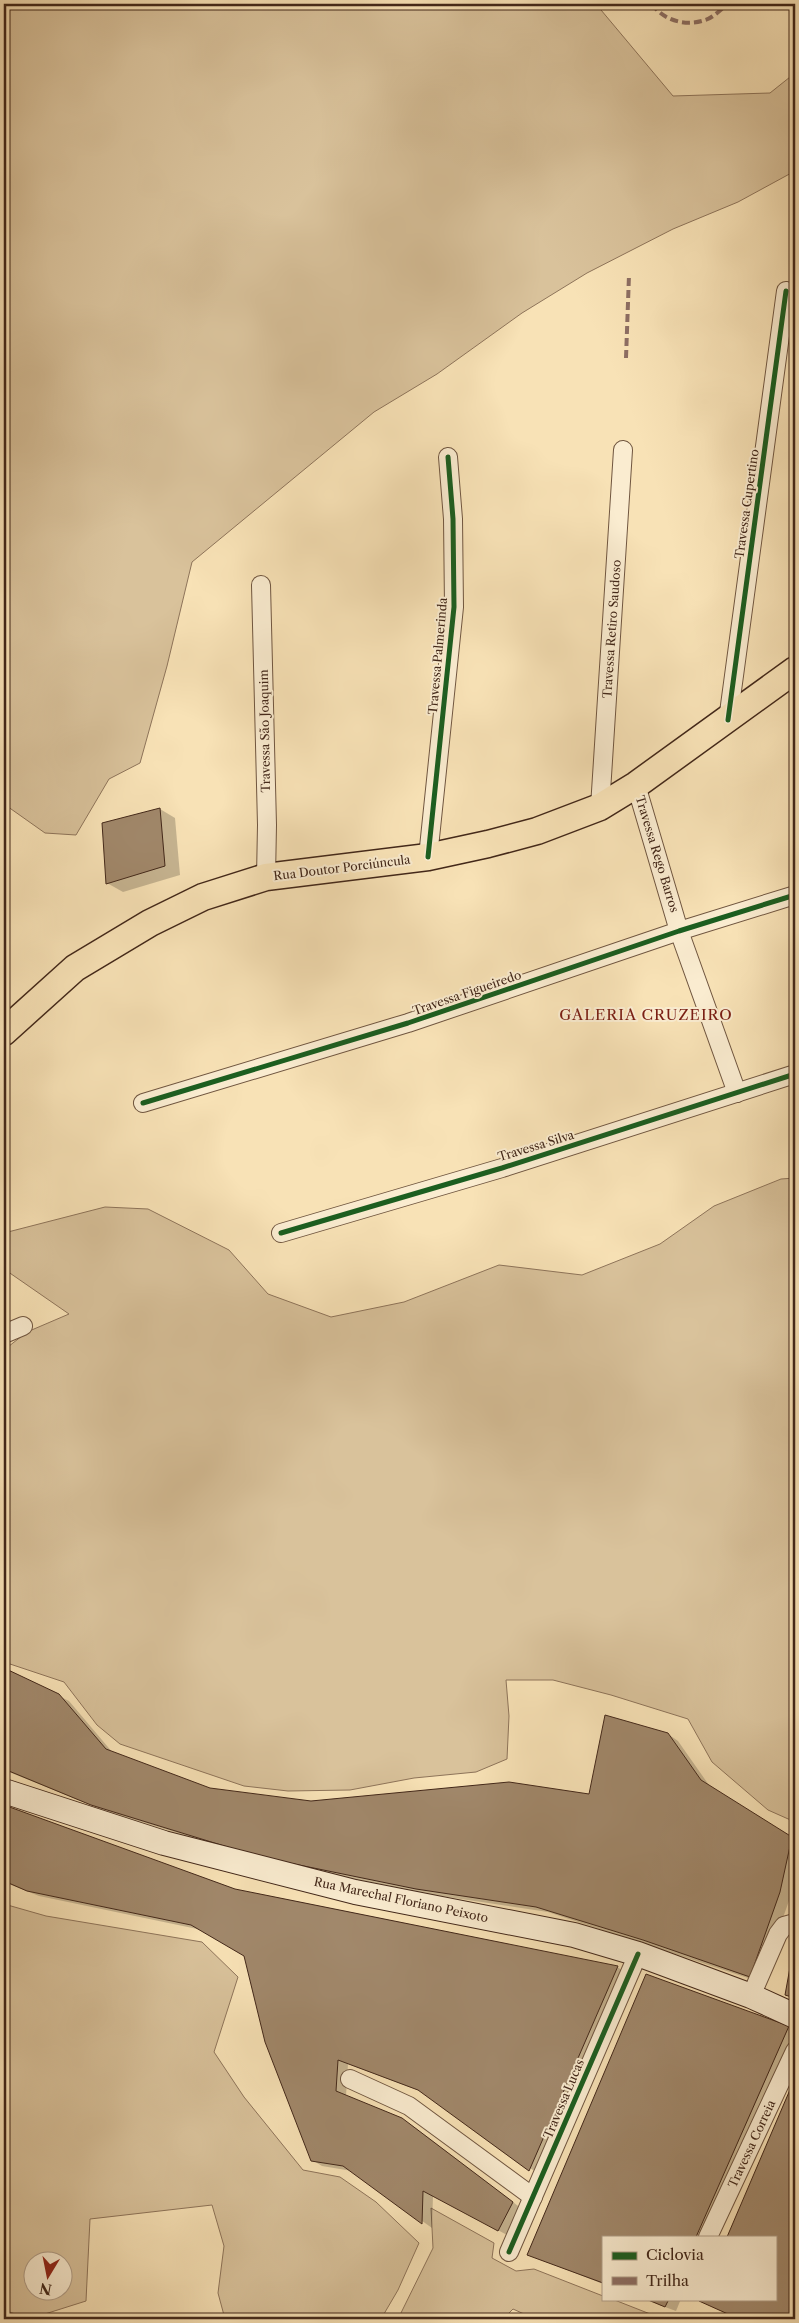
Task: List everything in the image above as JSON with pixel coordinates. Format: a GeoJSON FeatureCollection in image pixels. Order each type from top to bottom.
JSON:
{"type":"FeatureCollection","features":[{"type":"Feature","properties":{"kind":"main road","name":"Rua Doutor Porciúncula"},"geometry":{"type":"LineString","coordinates":[[4,1032],[75,968],[150,923],[203,897],[266,877],[428,857],[537,831],[600,807],[636,785],[795,670]]}},
{"type":"Feature","properties":{"kind":"main road","name":"Rua Marechal Floriano Peixoto"},"geometry":{"type":"LineString","coordinates":[[4,1791],[164,1843],[355,1892],[574,1935],[638,1954],[752,1996],[795,2016]]}},
{"type":"Feature","properties":{"kind":"street","name":"Travessa Cupertino"},"geometry":{"type":"LineString","coordinates":[[728,720],[787,353],[786,291]]}},
{"type":"Feature","properties":{"kind":"street","name":"Travessa Retiro Saudoso"},"geometry":{"type":"LineString","coordinates":[[600,807],[623,450]]}},
{"type":"Feature","properties":{"kind":"street","name":"Travessa Palmerinda"},"geometry":{"type":"LineString","coordinates":[[428,857],[454,608],[453,519],[448,457]]}},
{"type":"Feature","properties":{"kind":"street","name":"Travessa São Joaquim"},"geometry":{"type":"LineString","coordinates":[[262,585],[267,825],[266,877]]}},
{"type":"Feature","properties":{"kind":"street","name":"Travessa Rego Barros"},"geometry":{"type":"LineString","coordinates":[[636,785],[679,930],[737,1093]]}},
{"type":"Feature","properties":{"kind":"street","name":"Travessa Figueiredo"},"geometry":{"type":"LineString","coordinates":[[143,1103],[408,1023],[679,930],[795,895]]}},
{"type":"Feature","properties":{"kind":"street","name":"Travessa Silva"},"geometry":{"type":"LineString","coordinates":[[281,1232],[502,1168],[795,1074]]}},
{"type":"Feature","properties":{"kind":"street"},"geometry":{"type":"LineString","coordinates":[[4,1334],[23,1326]]}},
{"type":"Feature","properties":{"kind":"street"},"geometry":{"type":"LineString","coordinates":[[752,1996],[778,1934],[784,1926],[795,1923]]}},
{"type":"Feature","properties":{"kind":"street","name":"Travessa Lucas"},"geometry":{"type":"LineString","coordinates":[[509,2252],[638,1954]]}},
{"type":"Feature","properties":{"kind":"street","name":"Travessa Correia"},"geometry":{"type":"LineString","coordinates":[[708,2236],[795,2051]]}},
{"type":"Feature","properties":{"kind":"street"},"geometry":{"type":"LineString","coordinates":[[350,2079],[409,2106],[533,2197]]}},
{"type":"Feature","properties":{"kind":"shaded area"},"geometry":{"type":"Polygon","coordinates":[[[4,4],[596,4],[673,96],[770,93],[795,73],[795,171],[738,202],[673,229],[587,273],[522,313],[437,374],[374,412],[192,562],[167,666],[140,763],[109,779],[76,835],[45,833],[4,804],[4,4]]]}},
{"type":"Feature","properties":{"kind":"shaded area"},"geometry":{"type":"Polygon","coordinates":[[[795,1178],[795,1822],[768,1810],[712,1762],[688,1719],[611,1695],[553,1680],[506,1680],[509,1716],[507,1759],[476,1772],[414,1778],[350,1790],[288,1791],[244,1786],[120,1744],[97,1725],[64,1682],[4,1662],[4,1484],[9,1475],[7,1403],[4,1398],[4,1350],[27,1332],[69,1314],[4,1269],[4,1233],[105,1207],[148,1209],[229,1250],[268,1294],[331,1317],[404,1302],[499,1265],[582,1275],[660,1244],[714,1206],[781,1179],[795,1178]]]}},
{"type":"Feature","properties":{"kind":"shaded area"},"geometry":{"type":"Polygon","coordinates":[[[4,1904],[46,1916],[202,1942],[238,1977],[214,2052],[244,2097],[303,2170],[340,2177],[376,2202],[419,2243],[398,2290],[381,2319],[225,2319],[218,2293],[224,2246],[212,2205],[90,2219],[86,2301],[29,2319],[4,2310],[4,1904]]]}},
{"type":"Feature","properties":{"kind":"shaded area"},"geometry":{"type":"Polygon","coordinates":[[[431,2208],[494,2243],[492,2258],[516,2271],[534,2269],[602,2296],[602,2300],[615,2300],[663,2319],[535,2319],[513,2309],[503,2319],[398,2319],[433,2248],[431,2208]]]}},
{"type":"Feature","properties":{"kind":"building"},"geometry":{"type":"Polygon","coordinates":[[[160,808],[165,866],[106,884],[102,823],[160,808]]]}},
{"type":"Feature","properties":{"kind":"building"},"geometry":{"type":"Polygon","coordinates":[[[4,1668],[59,1694],[106,1749],[210,1788],[311,1801],[509,1782],[589,1794],[605,1715],[668,1733],[701,1780],[792,1837],[780,1892],[750,1977],[643,1940],[536,1907],[416,1889],[260,1857],[91,1805],[4,1769],[4,1668]]]}},
{"type":"Feature","properties":{"kind":"building"},"geometry":{"type":"Polygon","coordinates":[[[4,1805],[235,1889],[618,1966],[529,2171],[418,2090],[338,2060],[336,2091],[402,2118],[513,2202],[498,2231],[423,2191],[422,2224],[343,2166],[311,2161],[265,2042],[244,1956],[191,1925],[27,1891],[4,1881],[4,1805]]]}},
{"type":"Feature","properties":{"kind":"building"},"geometry":{"type":"Polygon","coordinates":[[[795,1940],[795,1998],[785,1995],[795,1940]]]}},
{"type":"Feature","properties":{"kind":"building"},"geometry":{"type":"Polygon","coordinates":[[[646,1974],[789,2026],[696,2236],[602,2236],[602,2283],[527,2255],[646,1974]]]}},
{"type":"Feature","properties":{"kind":"building"},"geometry":{"type":"Polygon","coordinates":[[[795,2078],[795,2319],[739,2319],[699,2301],[776,2300],[776,2236],[727,2236],[795,2078]]]}},
{"type":"Feature","properties":{"kind":"building"},"geometry":{"type":"Polygon","coordinates":[[[648,2300],[668,2300],[665,2307],[648,2300]]]}},
{"type":"Feature","properties":{"kind":"marked path"},"geometry":{"type":"LineString","coordinates":[[652,4],[668,18],[690,23],[708,19],[728,4]]}},
{"type":"Feature","properties":{"kind":"marked path"},"geometry":{"type":"LineString","coordinates":[[626,358],[629,275]]}},
{"type":"Feature","properties":{"kind":"cycle path"},"geometry":{"type":"LineString","coordinates":[[728,720],[786,291]]}},
{"type":"Feature","properties":{"kind":"cycle path"},"geometry":{"type":"LineString","coordinates":[[428,857],[454,607],[453,519],[448,457]]}},
{"type":"Feature","properties":{"kind":"cycle path"},"geometry":{"type":"LineString","coordinates":[[143,1103],[408,1023],[679,931],[795,895]]}},
{"type":"Feature","properties":{"kind":"cycle path"},"geometry":{"type":"LineString","coordinates":[[281,1233],[502,1168],[795,1074]]}},
{"type":"Feature","properties":{"kind":"cycle path"},"geometry":{"type":"LineString","coordinates":[[509,2252],[638,1954]]}},
{"type":"Feature","properties":{"kind":"district","name":"GALERIA CRUZEIRO"},"geometry":{"type":"Point","coordinates":[646,1015]}}]}
